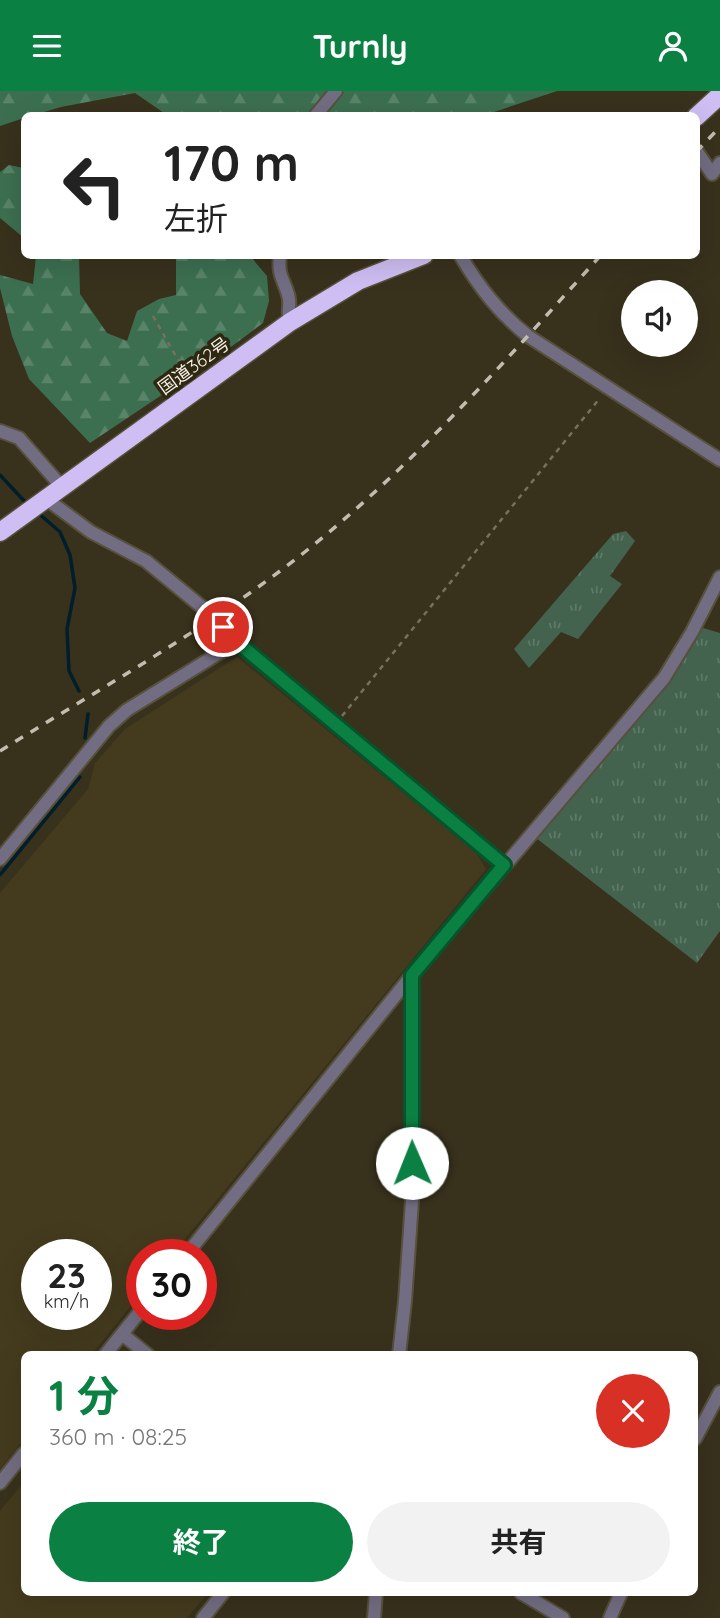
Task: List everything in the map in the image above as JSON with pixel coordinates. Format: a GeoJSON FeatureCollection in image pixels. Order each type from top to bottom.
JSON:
{"type":"FeatureCollection","features":[{"type":"Feature","properties":{"kind":"highway"},"geometry":{"type":"LineString","coordinates":[[700,113],[720,95]]}},
{"type":"Feature","properties":{"kind":"highway","name":"国道362号"},"geometry":{"type":"LineString","coordinates":[[0,532],[290,322],[358,281],[414,259]]}},
{"type":"Feature","properties":{"kind":"street"},"geometry":{"type":"LineString","coordinates":[[318,112],[335,91]]}},
{"type":"Feature","properties":{"kind":"street"},"geometry":{"type":"LineString","coordinates":[[700,156],[712,174],[720,163]]}},
{"type":"Feature","properties":{"kind":"street"},"geometry":{"type":"LineString","coordinates":[[280,259],[280,277],[289,299],[287,314],[290,322]]}},
{"type":"Feature","properties":{"kind":"street"},"geometry":{"type":"LineString","coordinates":[[462,259],[479,287],[505,318],[528,336],[720,460]]}},
{"type":"Feature","properties":{"kind":"street"},"geometry":{"type":"LineString","coordinates":[[0,431],[19,438],[62,487]]}},
{"type":"Feature","properties":{"kind":"street"},"geometry":{"type":"LineString","coordinates":[[45,498],[91,532],[146,561],[208,612]]}},
{"type":"Feature","properties":{"kind":"street"},"geometry":{"type":"LineString","coordinates":[[199,1239],[412,975],[664,678],[692,632],[720,577]]}},
{"type":"Feature","properties":{"kind":"street"},"geometry":{"type":"LineString","coordinates":[[223,627],[237,642],[504,865]]}},
{"type":"Feature","properties":{"kind":"street"},"geometry":{"type":"LineString","coordinates":[[0,859],[109,726],[127,710],[237,642]]}},
{"type":"Feature","properties":{"kind":"street"},"geometry":{"type":"LineString","coordinates":[[399,1351],[413,1187],[412,975]]}},
{"type":"Feature","properties":{"kind":"street"},"geometry":{"type":"LineString","coordinates":[[107,1351],[126,1328]]}},
{"type":"Feature","properties":{"kind":"street"},"geometry":{"type":"LineString","coordinates":[[122,1333],[143,1351]]}},
{"type":"Feature","properties":{"kind":"street"},"geometry":{"type":"LineString","coordinates":[[698,1433],[720,1392]]}},
{"type":"Feature","properties":{"kind":"street"},"geometry":{"type":"LineString","coordinates":[[0,1483],[21,1457]]}},
{"type":"Feature","properties":{"kind":"street"},"geometry":{"type":"LineString","coordinates":[[203,1618],[221,1596]]}},
{"type":"Feature","properties":{"kind":"street"},"geometry":{"type":"LineString","coordinates":[[374,1618],[376,1596]]}},
{"type":"Feature","properties":{"kind":"street"},"geometry":{"type":"LineString","coordinates":[[526,1596],[563,1618]]}},
{"type":"Feature","properties":{"kind":"street"},"geometry":{"type":"LineString","coordinates":[[610,1618],[620,1596]]}},
{"type":"Feature","properties":{"kind":"path"},"geometry":{"type":"LineString","coordinates":[[153,316],[196,390]]}},
{"type":"Feature","properties":{"kind":"path"},"geometry":{"type":"LineString","coordinates":[[336,724],[609,387]]}},
{"type":"Feature","properties":{"kind":"shaded area"},"geometry":{"type":"Polygon","coordinates":[[[237,657],[475,851],[486,869],[185,1239],[126,1239],[126,1312],[112,1329],[112,1239],[21,1239],[21,1330],[111,1330],[94,1351],[21,1351],[21,1443],[0,1469],[0,893],[88,789],[95,763],[125,729],[237,657]]]}},
{"type":"Feature","properties":{"kind":"shaded area"},"geometry":{"type":"Polygon","coordinates":[[[21,1486],[21,1596],[205,1596],[187,1618],[0,1618],[0,1511],[21,1486]]]}},
{"type":"Feature","properties":{"kind":"green space"},"geometry":{"type":"Polygon","coordinates":[[[0,91],[557,91],[494,112],[163,112],[135,93],[44,112],[21,112],[21,119],[0,126],[0,91]]]}},
{"type":"Feature","properties":{"kind":"green space"},"geometry":{"type":"Polygon","coordinates":[[[9,165],[21,167],[21,236],[0,218],[0,172],[9,165]]]}},
{"type":"Feature","properties":{"kind":"green space"},"geometry":{"type":"Polygon","coordinates":[[[36,259],[79,259],[80,294],[107,333],[127,341],[137,311],[159,299],[176,295],[176,259],[253,259],[267,276],[269,301],[263,323],[208,364],[90,443],[29,379],[12,336],[0,288],[0,275],[33,284],[36,259]]]}},
{"type":"Feature","properties":{"kind":"green space"},"geometry":{"type":"Polygon","coordinates":[[[626,531],[635,541],[610,576],[622,584],[578,639],[561,632],[529,668],[514,649],[613,534],[626,531]]]}},
{"type":"Feature","properties":{"kind":"green space"},"geometry":{"type":"Polygon","coordinates":[[[703,628],[720,633],[720,931],[697,963],[536,838],[703,628]]]}},
{"type":"Feature","properties":{"kind":"waterway"},"geometry":{"type":"LineString","coordinates":[[0,475],[27,504]]}},
{"type":"Feature","properties":{"kind":"waterway"},"geometry":{"type":"LineString","coordinates":[[36,511],[60,532],[70,555],[75,588],[67,629],[69,671],[79,691]]}},
{"type":"Feature","properties":{"kind":"waterway"},"geometry":{"type":"LineString","coordinates":[[85,738],[88,714]]}},
{"type":"Feature","properties":{"kind":"waterway"},"geometry":{"type":"LineString","coordinates":[[0,875],[80,777]]}},
{"type":"Feature","properties":{"kind":"railway"},"geometry":{"type":"LineString","coordinates":[[700,148],[720,127]]}},
{"type":"Feature","properties":{"kind":"railway"},"geometry":{"type":"LineString","coordinates":[[0,751],[194,631],[306,551],[385,483],[460,409],[597,259]]}},
{"type":"Feature","properties":{"kind":"route"},"geometry":{"type":"LineString","coordinates":[[223,627],[237,642],[504,865],[412,975],[412,1163]]}}]}
